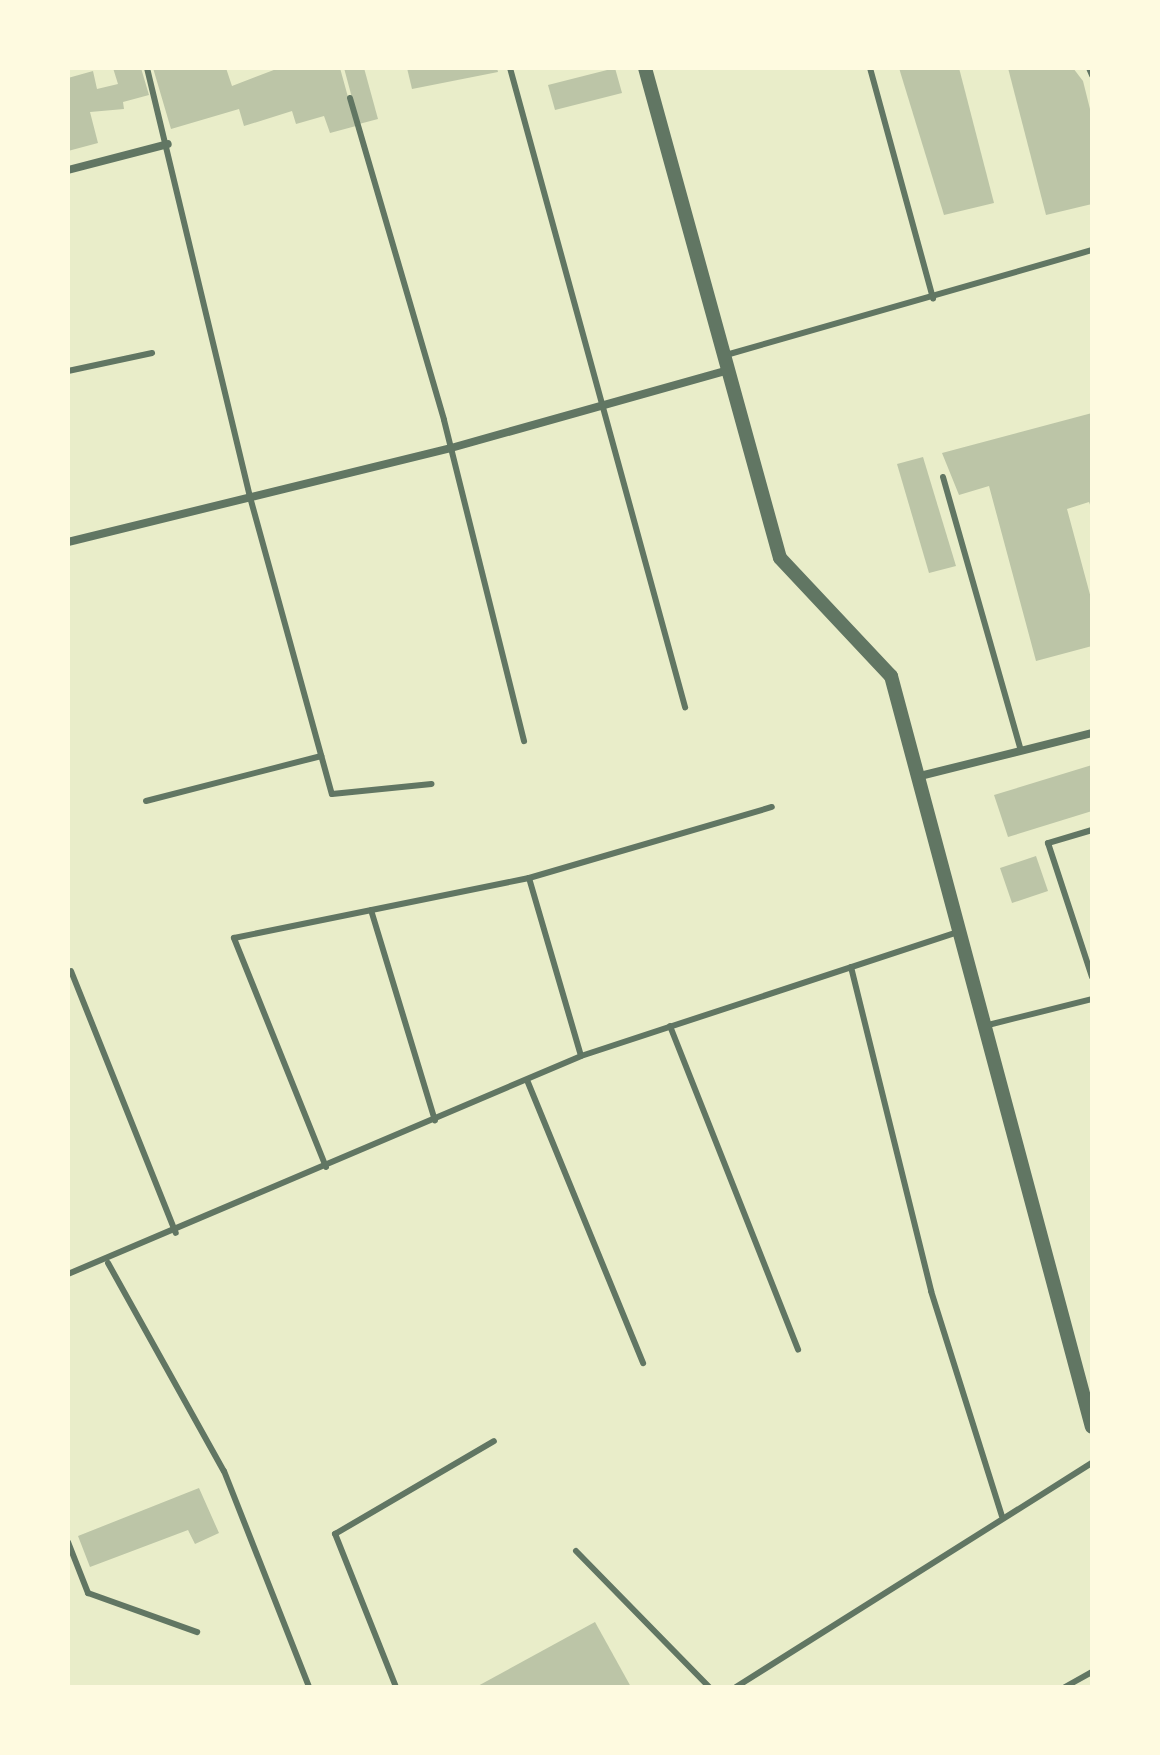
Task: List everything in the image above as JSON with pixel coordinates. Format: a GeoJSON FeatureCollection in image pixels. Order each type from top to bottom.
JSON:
{"type":"FeatureCollection","features":[{"type":"Feature","properties":{"kind":"street"},"geometry":{"type":"LineString","coordinates":[[645,68],[780,558],[891,676],[1092,1427]]}},
{"type":"Feature","properties":{"kind":"street"},"geometry":{"type":"LineString","coordinates":[[68,170],[168,144]]}},
{"type":"Feature","properties":{"kind":"street"},"geometry":{"type":"LineString","coordinates":[[68,542],[451,448],[603,406],[726,363]]}},
{"type":"Feature","properties":{"kind":"street"},"geometry":{"type":"LineString","coordinates":[[916,777],[1092,733]]}},
{"type":"Feature","properties":{"kind":"lane"},"geometry":{"type":"LineString","coordinates":[[147,68],[168,144],[250,497],[332,794],[431,784]]}},
{"type":"Feature","properties":{"kind":"lane"},"geometry":{"type":"LineString","coordinates":[[510,68],[685,707]]}},
{"type":"Feature","properties":{"kind":"lane"},"geometry":{"type":"LineString","coordinates":[[870,68],[933,299]]}},
{"type":"Feature","properties":{"kind":"lane"},"geometry":{"type":"LineString","coordinates":[[1089,68],[1092,75]]}},
{"type":"Feature","properties":{"kind":"lane"},"geometry":{"type":"LineString","coordinates":[[350,98],[451,448],[524,741]]}},
{"type":"Feature","properties":{"kind":"lane"},"geometry":{"type":"LineString","coordinates":[[726,363],[1092,250]]}},
{"type":"Feature","properties":{"kind":"lane"},"geometry":{"type":"LineString","coordinates":[[68,371],[152,353]]}},
{"type":"Feature","properties":{"kind":"lane"},"geometry":{"type":"LineString","coordinates":[[943,477],[1021,750]]}},
{"type":"Feature","properties":{"kind":"lane"},"geometry":{"type":"LineString","coordinates":[[146,801],[321,756]]}},
{"type":"Feature","properties":{"kind":"lane"},"geometry":{"type":"LineString","coordinates":[[326,1167],[234,938],[529,878],[772,807]]}},
{"type":"Feature","properties":{"kind":"lane"},"geometry":{"type":"LineString","coordinates":[[1092,830],[1048,843],[1092,977]]}},
{"type":"Feature","properties":{"kind":"lane"},"geometry":{"type":"LineString","coordinates":[[529,878],[581,1056]]}},
{"type":"Feature","properties":{"kind":"lane"},"geometry":{"type":"LineString","coordinates":[[371,910],[435,1120]]}},
{"type":"Feature","properties":{"kind":"lane"},"geometry":{"type":"LineString","coordinates":[[68,1274],[108,1263],[581,1056],[959,932]]}},
{"type":"Feature","properties":{"kind":"lane"},"geometry":{"type":"LineString","coordinates":[[851,967],[931,1291],[1002,1516]]}},
{"type":"Feature","properties":{"kind":"lane"},"geometry":{"type":"LineString","coordinates":[[71,971],[176,1233]]}},
{"type":"Feature","properties":{"kind":"lane"},"geometry":{"type":"LineString","coordinates":[[984,1026],[1092,999]]}},
{"type":"Feature","properties":{"kind":"lane"},"geometry":{"type":"LineString","coordinates":[[670,1026],[798,1350]]}},
{"type":"Feature","properties":{"kind":"lane"},"geometry":{"type":"LineString","coordinates":[[527,1080],[643,1363]]}},
{"type":"Feature","properties":{"kind":"lane"},"geometry":{"type":"LineString","coordinates":[[108,1263],[224,1471],[309,1687]]}},
{"type":"Feature","properties":{"kind":"lane"},"geometry":{"type":"LineString","coordinates":[[396,1687],[335,1534],[494,1441]]}},
{"type":"Feature","properties":{"kind":"lane"},"geometry":{"type":"LineString","coordinates":[[736,1687],[1002,1516],[1092,1463]]}},
{"type":"Feature","properties":{"kind":"lane"},"geometry":{"type":"LineString","coordinates":[[68,1542],[88,1593],[197,1632]]}},
{"type":"Feature","properties":{"kind":"lane"},"geometry":{"type":"LineString","coordinates":[[576,1551],[709,1687]]}},
{"type":"Feature","properties":{"kind":"lane"},"geometry":{"type":"LineString","coordinates":[[1065,1687],[1092,1672]]}},
{"type":"Feature","properties":{"kind":"building"},"geometry":{"type":"Polygon","coordinates":[[[113,68],[141,68],[149,95],[123,102],[124,109],[90,112],[98,143],[68,151],[68,78],[93,71],[97,89],[118,84],[113,68]]]}},
{"type":"Feature","properties":{"kind":"building"},"geometry":{"type":"Polygon","coordinates":[[[153,68],[226,68],[232,86],[279,68],[340,68],[356,126],[330,133],[324,116],[296,124],[292,111],[244,126],[239,109],[171,129],[153,68]]]}},
{"type":"Feature","properties":{"kind":"building"},"geometry":{"type":"Polygon","coordinates":[[[344,68],[364,68],[378,119],[359,124],[344,68]]]}},
{"type":"Feature","properties":{"kind":"building"},"geometry":{"type":"Polygon","coordinates":[[[407,68],[497,68],[498,72],[412,89],[407,68]]]}},
{"type":"Feature","properties":{"kind":"building"},"geometry":{"type":"Polygon","coordinates":[[[615,68],[622,93],[555,110],[548,85],[615,68]]]}},
{"type":"Feature","properties":{"kind":"building"},"geometry":{"type":"Polygon","coordinates":[[[899,68],[959,68],[994,203],[944,215],[899,68]]]}},
{"type":"Feature","properties":{"kind":"building"},"geometry":{"type":"Polygon","coordinates":[[[1008,68],[1073,68],[1083,81],[1092,117],[1092,204],[1046,215],[1008,68]]]}},
{"type":"Feature","properties":{"kind":"building"},"geometry":{"type":"Polygon","coordinates":[[[1092,413],[1092,510],[1089,502],[1067,509],[1092,602],[1092,646],[1036,661],[989,486],[959,495],[942,453],[1092,413]]]}},
{"type":"Feature","properties":{"kind":"building"},"geometry":{"type":"Polygon","coordinates":[[[923,457],[956,566],[929,573],[897,464],[923,457]]]}},
{"type":"Feature","properties":{"kind":"building"},"geometry":{"type":"Polygon","coordinates":[[[1092,765],[1092,811],[1008,837],[994,795],[1092,765]]]}},
{"type":"Feature","properties":{"kind":"building"},"geometry":{"type":"Polygon","coordinates":[[[1036,856],[1048,891],[1012,903],[1000,868],[1036,856]]]}},
{"type":"Feature","properties":{"kind":"building"},"geometry":{"type":"Polygon","coordinates":[[[199,1488],[219,1533],[195,1544],[188,1530],[90,1567],[78,1536],[199,1488]]]}},
{"type":"Feature","properties":{"kind":"building"},"geometry":{"type":"Polygon","coordinates":[[[595,1622],[631,1687],[476,1687],[595,1622]]]}}]}
